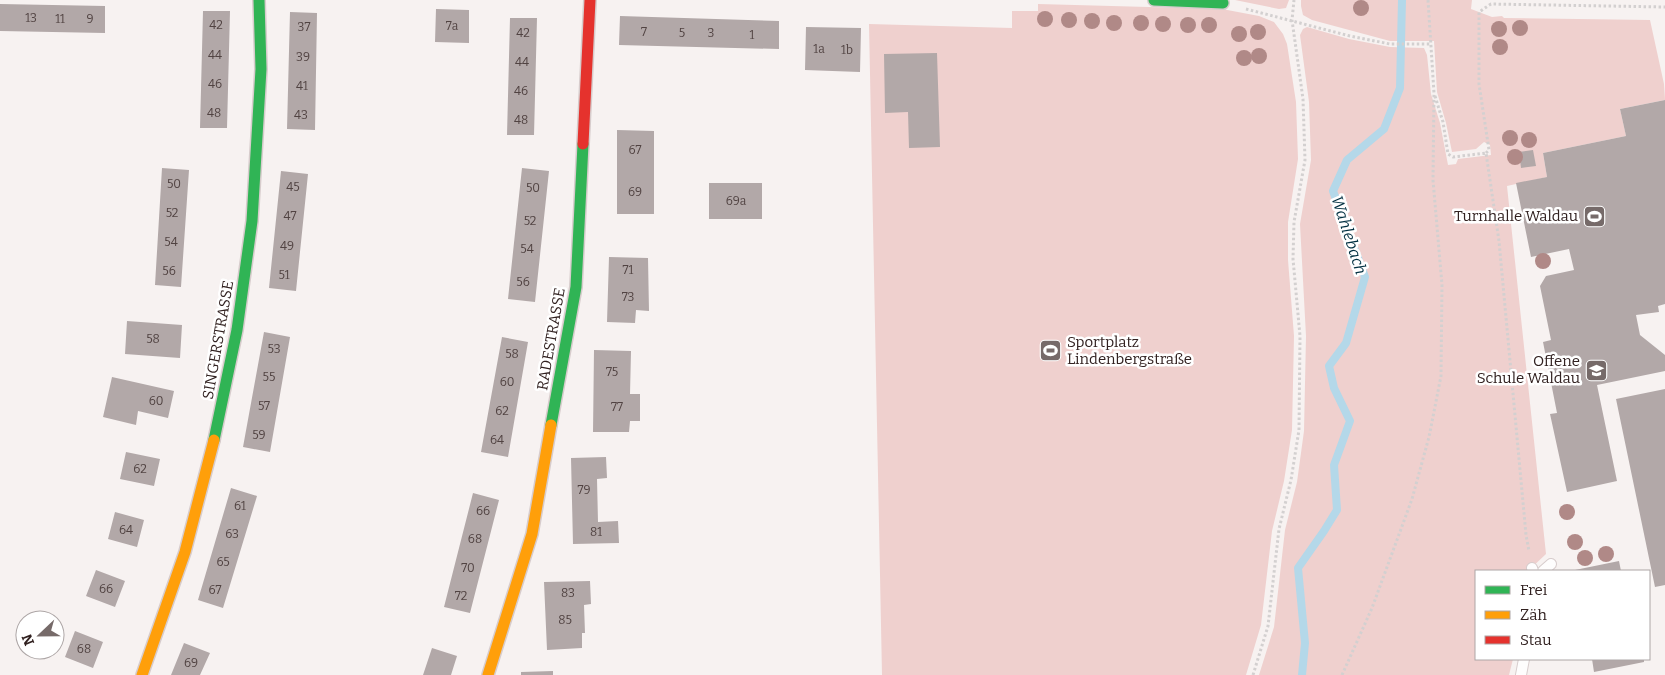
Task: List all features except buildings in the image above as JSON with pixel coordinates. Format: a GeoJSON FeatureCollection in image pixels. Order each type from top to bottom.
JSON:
{"type":"FeatureCollection","features":[{"type":"Feature","properties":{"kind":"street","name":"SINGERSTRASSE"},"geometry":{"type":"LineString","coordinates":[[142,675],[185,552],[214,442],[237,330],[252,221],[261,69],[259,0]]}},
{"type":"Feature","properties":{"kind":"street","name":"RADESTRASSE"},"geometry":{"type":"LineString","coordinates":[[488,675],[532,534],[576,287],[590,0]]}},
{"type":"Feature","properties":{"kind":"street"},"geometry":{"type":"LineString","coordinates":[[1154,0],[1223,3]]}},
{"type":"Feature","properties":{"kind":"lane"},"geometry":{"type":"LineString","coordinates":[[1521,675],[1524,660]]}},
{"type":"Feature","properties":{"kind":"path"},"geometry":{"type":"LineString","coordinates":[[1253,675],[1268,626],[1278,529],[1291,480],[1298,430],[1300,336],[1293,259],[1294,222],[1305,160],[1303,99],[1292,20],[1294,0]]}},
{"type":"Feature","properties":{"kind":"path"},"geometry":{"type":"LineString","coordinates":[[1342,675],[1372,608],[1412,499],[1429,436],[1441,376],[1442,285],[1433,180],[1434,93],[1428,0]]}},
{"type":"Feature","properties":{"kind":"path"},"geometry":{"type":"LineString","coordinates":[[1223,3],[1350,36],[1390,44],[1431,44]]}},
{"type":"Feature","properties":{"kind":"path"},"geometry":{"type":"LineString","coordinates":[[1532,570],[1526,536],[1499,241],[1486,152],[1488,150],[1479,84],[1480,12],[1491,4],[1665,8]]}},
{"type":"Feature","properties":{"kind":"path"},"geometry":{"type":"LineString","coordinates":[[1434,93],[1444,122],[1448,154],[1453,157],[1486,152]]}},
{"type":"Feature","properties":{"kind":"shaded area"},"geometry":{"type":"Polygon","coordinates":[[[1235,0],[1289,0],[1286,8],[1279,9],[1235,0]]]}},
{"type":"Feature","properties":{"kind":"shaded area"},"geometry":{"type":"Polygon","coordinates":[[[1301,0],[1472,0],[1471,9],[1492,17],[1650,20],[1664,84],[1665,100],[1620,109],[1626,136],[1543,153],[1547,177],[1507,186],[1546,554],[1529,570],[1475,570],[1475,660],[1513,660],[1509,675],[1259,675],[1274,627],[1285,530],[1297,482],[1304,431],[1306,336],[1300,224],[1311,160],[1309,102],[1300,35],[1303,29],[1307,27],[1349,39],[1390,47],[1424,48],[1427,55],[1431,94],[1440,123],[1448,165],[1456,164],[1458,159],[1491,155],[1490,145],[1484,142],[1476,149],[1452,152],[1437,92],[1434,41],[1390,41],[1312,20],[1303,15],[1301,0]]]}},
{"type":"Feature","properties":{"kind":"shaded area","name":"Sportplatz Lindenbergstraße"},"geometry":{"type":"Polygon","coordinates":[[[1038,4],[1222,9],[1259,16],[1274,22],[1283,34],[1287,44],[1296,102],[1298,159],[1288,222],[1288,260],[1294,336],[1292,430],[1284,481],[1272,531],[1261,625],[1246,675],[882,675],[869,24],[1012,28],[1012,11],[1038,11],[1038,4]]]}},
{"type":"Feature","properties":{"kind":"waterway","name":"Wahlebach"},"geometry":{"type":"LineString","coordinates":[[1302,675],[1305,643],[1298,568],[1337,510],[1334,465],[1350,421],[1334,388],[1329,366],[1346,343],[1365,277],[1333,191],[1347,160],[1384,129],[1400,88],[1402,0]]}},
{"type":"Feature","properties":{"kind":"traffic: fast"},"geometry":{"type":"LineString","coordinates":[[214,440],[237,330],[252,221],[261,69],[259,0]]}},
{"type":"Feature","properties":{"kind":"traffic: fast"},"geometry":{"type":"LineString","coordinates":[[1154,0],[1223,3]]}},
{"type":"Feature","properties":{"kind":"traffic: fast"},"geometry":{"type":"LineString","coordinates":[[551,425],[576,287],[583,144]]}},
{"type":"Feature","properties":{"kind":"traffic: slow"},"geometry":{"type":"LineString","coordinates":[[488,675],[532,534],[551,425]]}},
{"type":"Feature","properties":{"kind":"traffic: slow"},"geometry":{"type":"LineString","coordinates":[[142,675],[185,552],[214,440]]}},
{"type":"Feature","properties":{"kind":"traffic: jam"},"geometry":{"type":"LineString","coordinates":[[583,144],[590,0]]}},
{"type":"Feature","properties":{"kind":"place","name":"Turnhalle Waldau"},"geometry":{"type":"Point","coordinates":[1594,216]}},
{"type":"Feature","properties":{"kind":"place","name":"Sportplatz Lindenbergstraße"},"geometry":{"type":"Point","coordinates":[1051,351]}},
{"type":"Feature","properties":{"kind":"place","name":"Offene Schule Waldau"},"geometry":{"type":"Point","coordinates":[1596,370]}}]}
